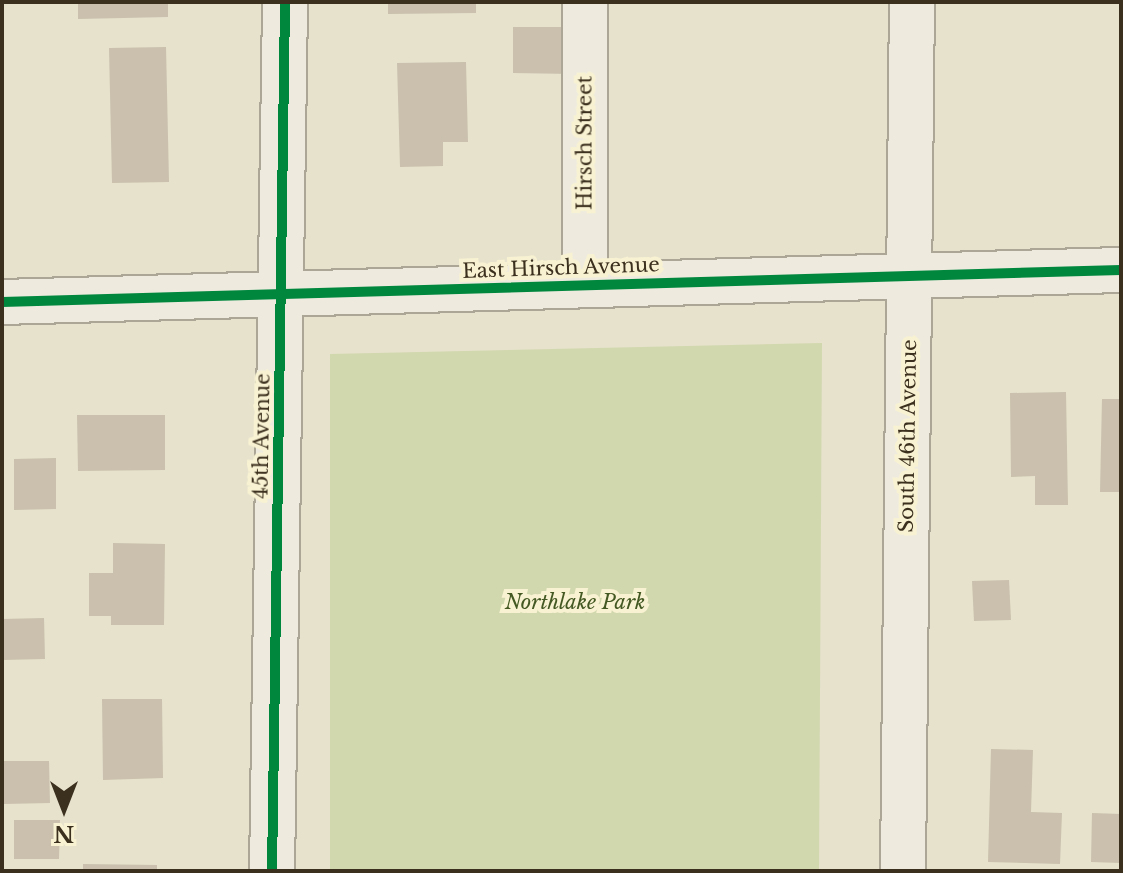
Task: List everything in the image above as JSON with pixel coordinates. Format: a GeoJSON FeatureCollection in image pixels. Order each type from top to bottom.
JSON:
{"type":"FeatureCollection","features":[{"type":"Feature","properties":{"kind":"street","name":"45th Avenue"},"geometry":{"type":"LineString","coordinates":[[272,871],[285,2]]}},
{"type":"Feature","properties":{"kind":"street","name":"Hirsch Street"},"geometry":{"type":"LineString","coordinates":[[585,2],[585,285]]}},
{"type":"Feature","properties":{"kind":"street","name":"South 46th Avenue"},"geometry":{"type":"LineString","coordinates":[[903,871],[912,2]]}},
{"type":"Feature","properties":{"kind":"street","name":"East Hirsch Avenue"},"geometry":{"type":"LineString","coordinates":[[2,302],[1121,270]]}},
{"type":"Feature","properties":{"kind":"green space","name":"Northlake Park"},"geometry":{"type":"Polygon","coordinates":[[[822,343],[819,871],[330,871],[330,354],[822,343]]]}},
{"type":"Feature","properties":{"kind":"building"},"geometry":{"type":"Polygon","coordinates":[[[78,2],[168,2],[168,17],[78,19],[78,2]]]}},
{"type":"Feature","properties":{"kind":"building"},"geometry":{"type":"Polygon","coordinates":[[[388,2],[476,2],[476,13],[388,14],[388,2]]]}},
{"type":"Feature","properties":{"kind":"building"},"geometry":{"type":"Polygon","coordinates":[[[513,27],[572,27],[572,74],[513,73],[513,27]]]}},
{"type":"Feature","properties":{"kind":"building"},"geometry":{"type":"Polygon","coordinates":[[[166,47],[169,182],[112,183],[109,48],[166,47]]]}},
{"type":"Feature","properties":{"kind":"building"},"geometry":{"type":"Polygon","coordinates":[[[466,62],[468,142],[443,142],[443,166],[400,167],[397,63],[466,62]]]}},
{"type":"Feature","properties":{"kind":"building"},"geometry":{"type":"Polygon","coordinates":[[[1066,392],[1068,505],[1035,505],[1035,476],[1011,477],[1010,393],[1066,392]]]}},
{"type":"Feature","properties":{"kind":"building"},"geometry":{"type":"Polygon","coordinates":[[[1102,399],[1121,399],[1121,492],[1100,492],[1102,399]]]}},
{"type":"Feature","properties":{"kind":"building"},"geometry":{"type":"Polygon","coordinates":[[[77,415],[165,415],[165,470],[78,471],[77,415]]]}},
{"type":"Feature","properties":{"kind":"building"},"geometry":{"type":"Polygon","coordinates":[[[56,458],[56,509],[14,510],[14,459],[56,458]]]}},
{"type":"Feature","properties":{"kind":"building"},"geometry":{"type":"Polygon","coordinates":[[[113,543],[165,544],[164,625],[111,625],[111,616],[89,616],[89,573],[113,573],[113,543]]]}},
{"type":"Feature","properties":{"kind":"building"},"geometry":{"type":"Polygon","coordinates":[[[1009,580],[1011,620],[974,621],[972,581],[1009,580]]]}},
{"type":"Feature","properties":{"kind":"building"},"geometry":{"type":"Polygon","coordinates":[[[44,618],[45,659],[3,660],[2,619],[44,618]]]}},
{"type":"Feature","properties":{"kind":"building"},"geometry":{"type":"Polygon","coordinates":[[[102,699],[162,699],[163,778],[103,780],[102,699]]]}},
{"type":"Feature","properties":{"kind":"building"},"geometry":{"type":"Polygon","coordinates":[[[991,749],[1033,750],[1031,812],[1062,813],[1060,864],[988,862],[991,749]]]}},
{"type":"Feature","properties":{"kind":"building"},"geometry":{"type":"Polygon","coordinates":[[[4,761],[49,761],[50,803],[4,804],[4,761]]]}},
{"type":"Feature","properties":{"kind":"building"},"geometry":{"type":"Polygon","coordinates":[[[1092,813],[1121,814],[1121,863],[1091,862],[1092,813]]]}},
{"type":"Feature","properties":{"kind":"building"},"geometry":{"type":"Polygon","coordinates":[[[14,820],[60,820],[59,859],[14,859],[14,820]]]}},
{"type":"Feature","properties":{"kind":"building"},"geometry":{"type":"Polygon","coordinates":[[[83,864],[157,865],[157,871],[83,871],[83,864]]]}},
{"type":"Feature","properties":{"kind":"cycle path"},"geometry":{"type":"LineString","coordinates":[[272,871],[285,2]]}},
{"type":"Feature","properties":{"kind":"cycle path"},"geometry":{"type":"LineString","coordinates":[[2,302],[1121,270]]}}]}
